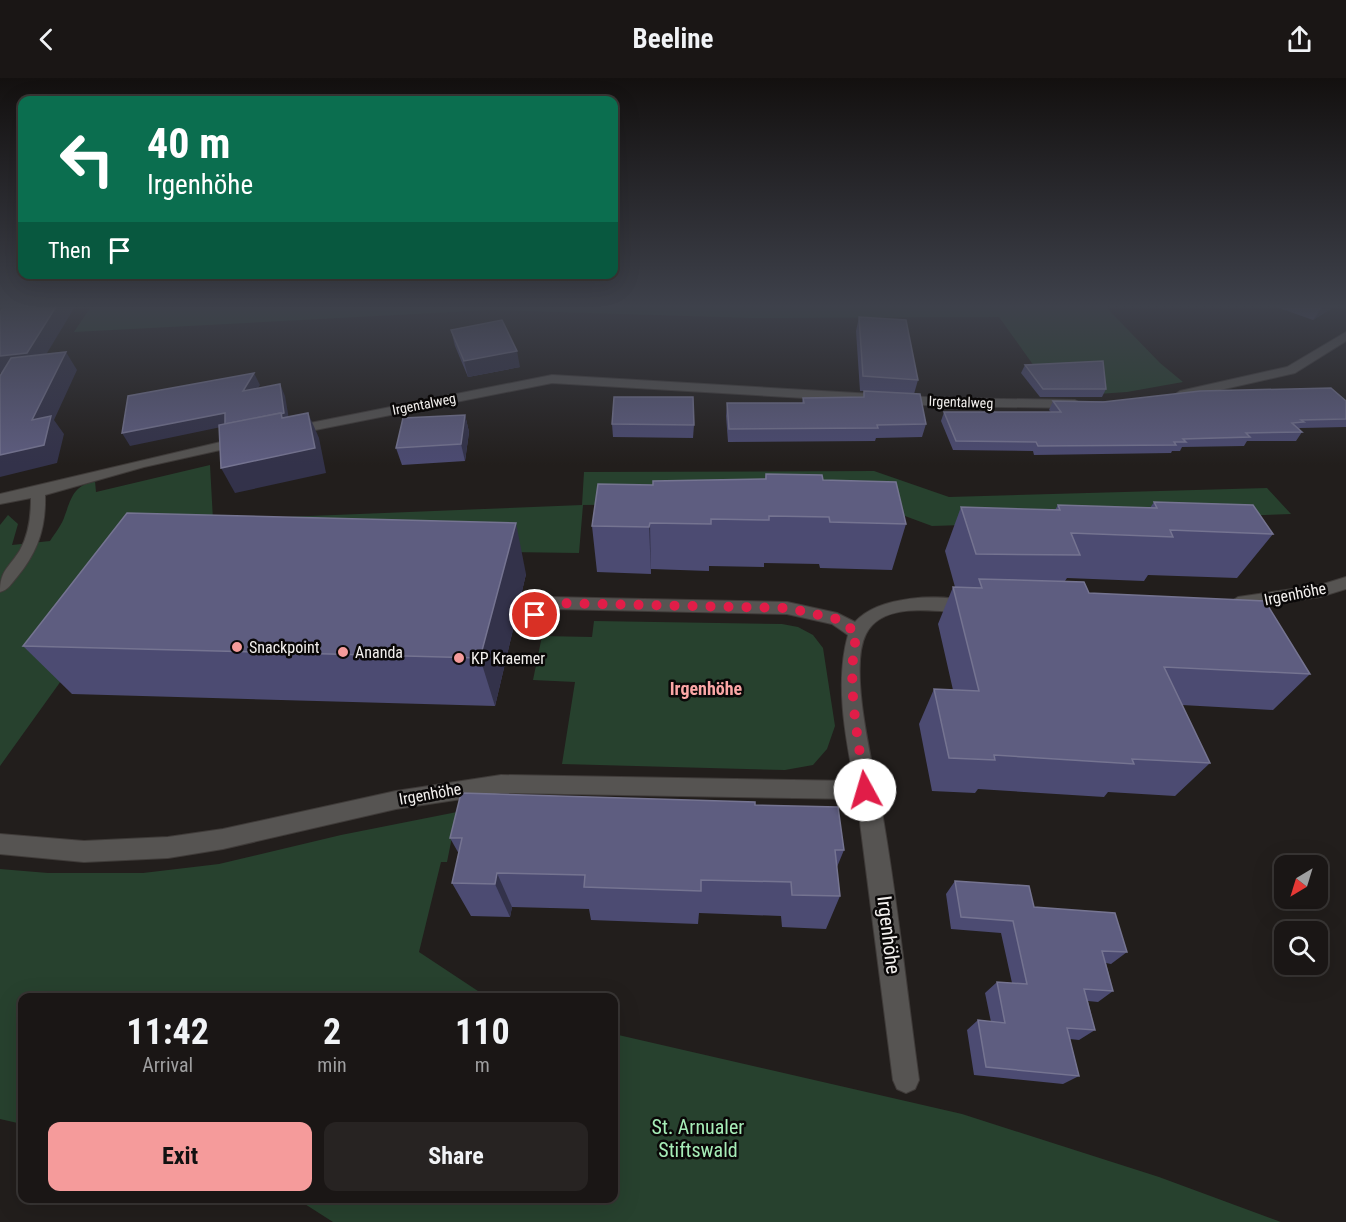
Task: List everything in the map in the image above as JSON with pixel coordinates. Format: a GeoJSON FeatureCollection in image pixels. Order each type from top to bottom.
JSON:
{"type":"FeatureCollection","features":[{"type":"Feature","properties":{"kind":"street"},"geometry":{"type":"LineString","coordinates":[[1166,397],[1277,375],[1291,370],[1310,358]]}},
{"type":"Feature","properties":{"kind":"street","name":"Irgentalweg"},"geometry":{"type":"LineString","coordinates":[[280,433],[552,379],[942,402],[1088,404]]}},
{"type":"Feature","properties":{"kind":"street"},"geometry":{"type":"LineString","coordinates":[[0,499],[38,492],[141,463],[259,438]]}},
{"type":"Feature","properties":{"kind":"street"},"geometry":{"type":"LineString","coordinates":[[0,586],[23,558],[36,536],[39,520],[38,492]]}},
{"type":"Feature","properties":{"kind":"street","name":"Irgenhöhe"},"geometry":{"type":"LineString","coordinates":[[1218,605],[1311,593],[1346,582]]}},
{"type":"Feature","properties":{"kind":"street"},"geometry":{"type":"LineString","coordinates":[[535,615],[549,603],[788,608],[837,619],[857,633],[869,619],[887,609],[907,606],[982,607]]}},
{"type":"Feature","properties":{"kind":"street","name":"Irgenhöhe"},"geometry":{"type":"LineString","coordinates":[[857,633],[853,651],[852,678],[865,790],[876,840],[906,1080]]}},
{"type":"Feature","properties":{"kind":"street","name":"Irgenhöhe"},"geometry":{"type":"LineString","coordinates":[[0,844],[71,851],[164,848],[221,840],[450,788],[501,784],[865,790]]}},
{"type":"Feature","properties":{"kind":"green space"},"geometry":{"type":"Polygon","coordinates":[[[1029,358],[1156,358],[1183,382],[1127,392],[1083,395],[1034,366],[1029,358]]]}},
{"type":"Feature","properties":{"kind":"green space"},"geometry":{"type":"Polygon","coordinates":[[[210,465],[213,520],[582,505],[584,472],[874,471],[949,497],[1267,488],[1291,514],[932,526],[867,502],[583,505],[579,553],[157,547],[0,766],[0,525],[8,515],[18,524],[12,545],[50,541],[62,522],[75,493],[88,483],[95,481],[96,492],[210,465]]]}},
{"type":"Feature","properties":{"kind":"green space"},"geometry":{"type":"Polygon","coordinates":[[[594,621],[782,624],[798,627],[813,635],[823,648],[835,726],[827,749],[813,765],[785,770],[562,764],[575,682],[533,680],[542,636],[592,637],[594,621]]]}},
{"type":"Feature","properties":{"kind":"green space"},"geometry":{"type":"Polygon","coordinates":[[[457,812],[447,862],[441,862],[419,952],[481,993],[18,993],[18,1123],[0,1119],[0,869],[48,873],[143,873],[219,864],[341,835],[457,812]]]}},
{"type":"Feature","properties":{"kind":"green space","name":"St. Arnualer Stiftswald"},"geometry":{"type":"Polygon","coordinates":[[[618,1035],[962,1114],[1159,1177],[1281,1222],[333,1222],[303,1203],[618,1203],[618,1035]]]}},
{"type":"Feature","properties":{"kind":"building"},"geometry":{"type":"Polygon","coordinates":[[[11,358],[63,358],[32,420],[51,416],[44,445],[0,455],[0,376],[11,358]]]}},
{"type":"Feature","properties":{"kind":"building"},"geometry":{"type":"Polygon","coordinates":[[[862,358],[914,358],[918,380],[863,376],[862,358]]]}},
{"type":"Feature","properties":{"kind":"building"},"geometry":{"type":"Polygon","coordinates":[[[1103,361],[1106,389],[1043,389],[1025,365],[1103,361]]]}},
{"type":"Feature","properties":{"kind":"building"},"geometry":{"type":"Polygon","coordinates":[[[254,373],[243,391],[280,384],[284,413],[225,424],[225,413],[122,433],[128,396],[254,373]]]}},
{"type":"Feature","properties":{"kind":"building"},"geometry":{"type":"Polygon","coordinates":[[[1331,388],[1346,401],[1346,419],[1301,420],[1304,422],[1292,423],[1302,432],[1246,433],[1250,437],[1183,439],[1186,442],[1174,442],[1176,445],[1038,446],[1036,442],[956,441],[944,412],[1061,412],[1053,401],[1103,402],[1200,391],[1331,388]]]}},
{"type":"Feature","properties":{"kind":"building"},"geometry":{"type":"Polygon","coordinates":[[[864,391],[920,394],[926,424],[877,425],[878,428],[729,429],[727,403],[804,403],[803,398],[864,397],[864,391]]]}},
{"type":"Feature","properties":{"kind":"building"},"geometry":{"type":"Polygon","coordinates":[[[614,397],[693,397],[694,425],[612,424],[614,397]]]}},
{"type":"Feature","properties":{"kind":"building"},"geometry":{"type":"Polygon","coordinates":[[[281,413],[282,418],[308,413],[315,448],[221,468],[219,425],[281,413]]]}},
{"type":"Feature","properties":{"kind":"building"},"geometry":{"type":"Polygon","coordinates":[[[465,415],[461,444],[396,448],[403,418],[465,415]]]}},
{"type":"Feature","properties":{"kind":"building"},"geometry":{"type":"Polygon","coordinates":[[[766,474],[822,475],[823,480],[896,482],[906,524],[830,522],[829,517],[769,516],[769,520],[711,519],[711,524],[650,523],[649,527],[592,526],[598,484],[653,485],[653,481],[766,479],[766,474]]]}},
{"type":"Feature","properties":{"kind":"building"},"geometry":{"type":"Polygon","coordinates":[[[1154,502],[1253,505],[1273,534],[1170,530],[1173,537],[1071,533],[1080,555],[976,554],[961,507],[1060,510],[1058,505],[1157,508],[1154,502]]]}},
{"type":"Feature","properties":{"kind":"building"},"geometry":{"type":"Polygon","coordinates":[[[127,513],[516,523],[480,658],[23,646],[127,513]]]}},
{"type":"Feature","properties":{"kind":"building"},"geometry":{"type":"Polygon","coordinates":[[[979,579],[1084,582],[1089,593],[1265,601],[1310,674],[1164,667],[1210,763],[1132,759],[1134,764],[994,755],[995,760],[949,758],[934,689],[979,691],[953,587],[982,588],[979,579]]]}},
{"type":"Feature","properties":{"kind":"building"},"geometry":{"type":"Polygon","coordinates":[[[461,793],[755,802],[755,805],[838,807],[844,850],[835,850],[840,896],[792,895],[791,882],[701,880],[701,891],[584,887],[585,875],[497,873],[495,884],[452,883],[462,838],[450,838],[461,793]]]}},
{"type":"Feature","properties":{"kind":"building"},"geometry":{"type":"Polygon","coordinates":[[[955,881],[1029,886],[1034,907],[1115,913],[1127,952],[1102,951],[1113,991],[1084,989],[1095,1030],[1067,1028],[1079,1076],[986,1067],[978,1020],[1005,1023],[997,982],[1027,984],[1013,921],[961,917],[955,881]]]}},
{"type":"Feature","properties":{"kind":"place","name":"Snackpoint"},"geometry":{"type":"Point","coordinates":[237,647]}},
{"type":"Feature","properties":{"kind":"place","name":"Ananda"},"geometry":{"type":"Point","coordinates":[343,652]}},
{"type":"Feature","properties":{"kind":"place","name":"KP Kraemer"},"geometry":{"type":"Point","coordinates":[459,658]}},
{"type":"Feature","properties":{"kind":"district","name":"Irgenhöhe"},"geometry":{"type":"Point","coordinates":[706,688]}},
{"type":"Feature","properties":{"kind":"route"},"geometry":{"type":"LineString","coordinates":[[535,615],[549,603],[788,608],[816,612],[837,619],[857,633],[853,651],[852,678],[865,790]]}}]}
